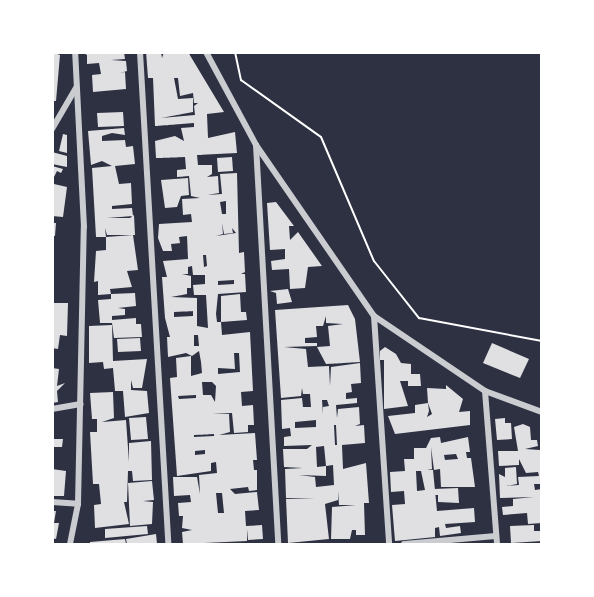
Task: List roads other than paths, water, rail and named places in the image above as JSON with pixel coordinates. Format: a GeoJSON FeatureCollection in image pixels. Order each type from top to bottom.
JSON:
{"type":"FeatureCollection","features":[{"type":"Feature","properties":{"kind":"street"},"geometry":{"type":"LineString","coordinates":[[70,544],[78,504],[84,227],[75,52]]}},
{"type":"Feature","properties":{"kind":"street"},"geometry":{"type":"LineString","coordinates":[[140,52],[168,544]]}},
{"type":"Feature","properties":{"kind":"street"},"geometry":{"type":"LineString","coordinates":[[206,52],[256,145],[374,316],[485,391],[542,412]]}},
{"type":"Feature","properties":{"kind":"street"},"geometry":{"type":"LineString","coordinates":[[52,129],[76,87]]}},
{"type":"Feature","properties":{"kind":"street"},"geometry":{"type":"LineString","coordinates":[[256,145],[278,544]]}},
{"type":"Feature","properties":{"kind":"street"},"geometry":{"type":"LineString","coordinates":[[374,316],[389,544]]}},
{"type":"Feature","properties":{"kind":"street"},"geometry":{"type":"LineString","coordinates":[[485,391],[497,544]]}},
{"type":"Feature","properties":{"kind":"street"},"geometry":{"type":"LineString","coordinates":[[52,409],[81,404]]}},
{"type":"Feature","properties":{"kind":"street"},"geometry":{"type":"LineString","coordinates":[[52,502],[78,504]]}},
{"type":"Feature","properties":{"kind":"street"},"geometry":{"type":"LineString","coordinates":[[404,544],[496,536]]}}]}
